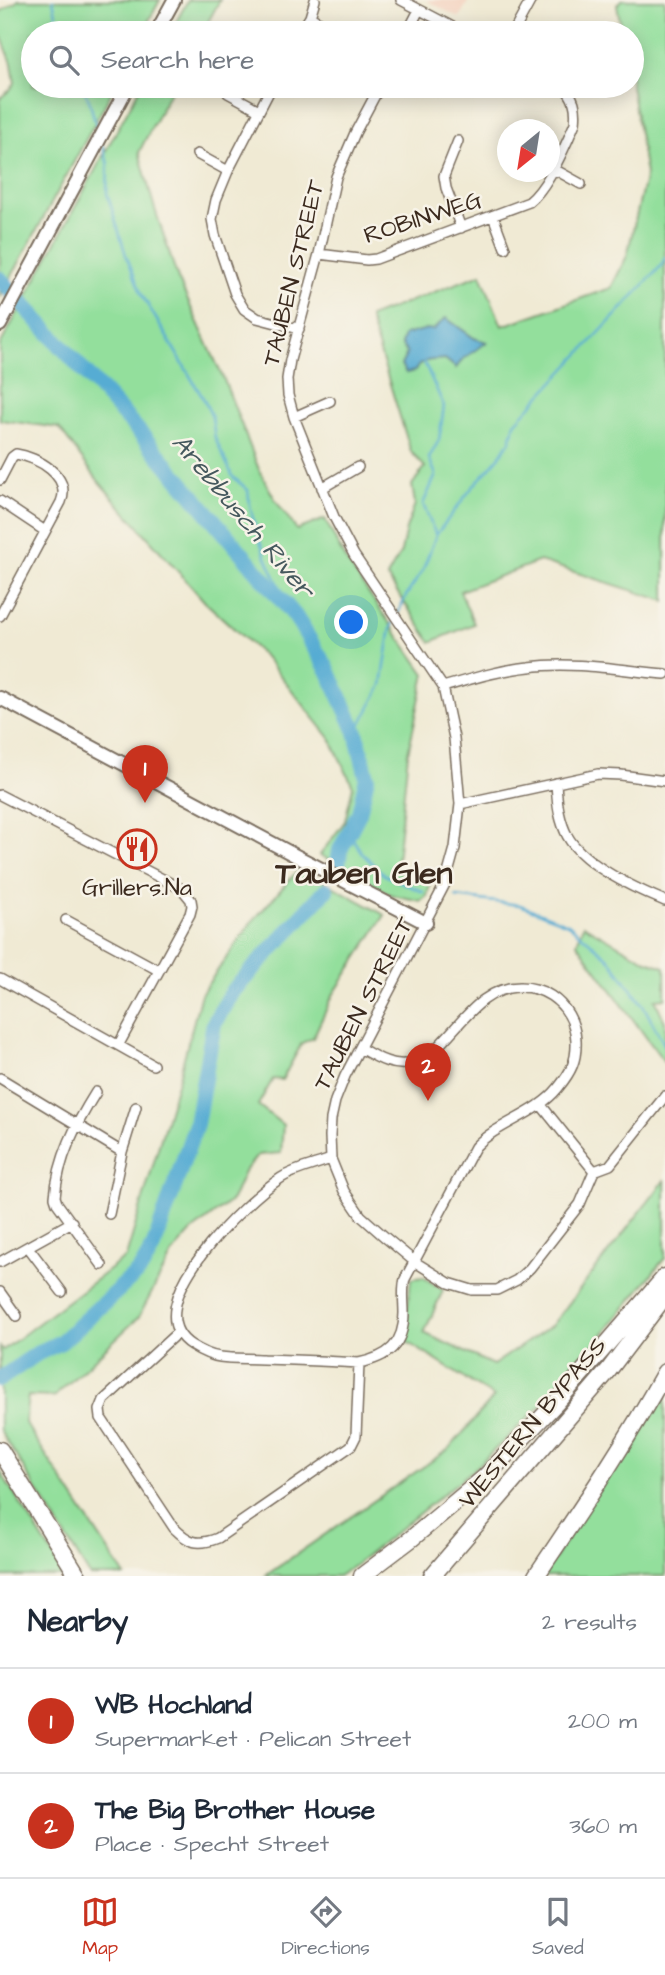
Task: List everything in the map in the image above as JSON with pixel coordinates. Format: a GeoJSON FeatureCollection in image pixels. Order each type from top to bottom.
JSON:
{"type":"FeatureCollection","features":[{"type":"Feature","properties":{"kind":"highway"},"geometry":{"type":"LineString","coordinates":[[362,1576],[484,1478],[556,1403],[665,1277]]}},
{"type":"Feature","properties":{"kind":"highway","name":"WESTERN BYPASS"},"geometry":{"type":"LineString","coordinates":[[432,1576],[608,1371],[665,1296]]}},
{"type":"Feature","properties":{"kind":"highway"},"geometry":{"type":"LineString","coordinates":[[536,1576],[594,1491],[665,1372]]}},
{"type":"Feature","properties":{"kind":"highway"},"geometry":{"type":"LineString","coordinates":[[0,1450],[78,1576]]}},
{"type":"Feature","properties":{"kind":"street"},"geometry":{"type":"LineString","coordinates":[[163,21],[174,0]]}},
{"type":"Feature","properties":{"kind":"street"},"geometry":{"type":"LineString","coordinates":[[308,21],[315,0]]}},
{"type":"Feature","properties":{"kind":"street"},"geometry":{"type":"LineString","coordinates":[[401,0],[441,21]]}},
{"type":"Feature","properties":{"kind":"street"},"geometry":{"type":"LineString","coordinates":[[520,21],[531,0]]}},
{"type":"Feature","properties":{"kind":"street"},"geometry":{"type":"LineString","coordinates":[[413,21],[419,10]]}},
{"type":"Feature","properties":{"kind":"street"},"geometry":{"type":"LineString","coordinates":[[310,17],[318,21]]}},
{"type":"Feature","properties":{"kind":"street"},"geometry":{"type":"LineString","coordinates":[[0,325],[122,98]]}},
{"type":"Feature","properties":{"kind":"street"},"geometry":{"type":"LineString","coordinates":[[237,98],[259,110]]}},
{"type":"Feature","properties":{"kind":"street"},"geometry":{"type":"LineString","coordinates":[[266,98],[228,171],[216,200],[212,219],[235,294],[244,309],[257,318],[299,328]]}},
{"type":"Feature","properties":{"kind":"street","name":"TAUBEN STREET"},"geometry":{"type":"LineString","coordinates":[[374,98],[336,177],[290,360],[288,395],[322,488],[354,555],[443,687],[454,738],[460,804],[455,848],[447,877],[335,1101],[331,1119],[331,1159],[344,1191],[361,1216],[415,1262],[449,1283],[472,1290],[497,1290],[507,1287],[530,1268],[580,1204],[594,1171]]}},
{"type":"Feature","properties":{"kind":"street","name":"ROBINWEG"},"geometry":{"type":"LineString","coordinates":[[560,153],[570,135],[576,112],[573,98]]}},
{"type":"Feature","properties":{"kind":"street"},"geometry":{"type":"LineString","coordinates":[[458,141],[448,163],[444,181],[461,228]]}},
{"type":"Feature","properties":{"kind":"street"},"geometry":{"type":"LineString","coordinates":[[197,154],[228,171]]}},
{"type":"Feature","properties":{"kind":"street"},"geometry":{"type":"LineString","coordinates":[[560,172],[581,184]]}},
{"type":"Feature","properties":{"kind":"street","name":"ROBINWEG"},"geometry":{"type":"LineString","coordinates":[[318,254],[367,260],[376,258],[521,206],[536,196],[544,182]]}},
{"type":"Feature","properties":{"kind":"street"},"geometry":{"type":"LineString","coordinates":[[493,216],[505,248]]}},
{"type":"Feature","properties":{"kind":"street"},"geometry":{"type":"LineString","coordinates":[[294,417],[330,401]]}},
{"type":"Feature","properties":{"kind":"street"},"geometry":{"type":"LineString","coordinates":[[0,480],[12,457],[16,454],[24,455],[47,467],[62,481],[63,496],[0,616]]}},
{"type":"Feature","properties":{"kind":"street"},"geometry":{"type":"LineString","coordinates":[[322,488],[358,467]]}},
{"type":"Feature","properties":{"kind":"street"},"geometry":{"type":"LineString","coordinates":[[0,501],[45,531]]}},
{"type":"Feature","properties":{"kind":"street"},"geometry":{"type":"LineString","coordinates":[[443,687],[493,673],[540,666],[577,666],[665,674]]}},
{"type":"Feature","properties":{"kind":"street"},"geometry":{"type":"LineString","coordinates":[[0,698],[426,923]]}},
{"type":"Feature","properties":{"kind":"street"},"geometry":{"type":"LineString","coordinates":[[460,804],[609,774],[665,781]]}},
{"type":"Feature","properties":{"kind":"street"},"geometry":{"type":"LineString","coordinates":[[555,783],[558,810],[565,832],[581,854],[610,873],[665,901]]}},
{"type":"Feature","properties":{"kind":"street"},"geometry":{"type":"LineString","coordinates":[[0,795],[150,871],[188,894],[192,906],[190,914],[119,1044]]}},
{"type":"Feature","properties":{"kind":"street"},"geometry":{"type":"LineString","coordinates":[[66,920],[158,970]]}},
{"type":"Feature","properties":{"kind":"street"},"geometry":{"type":"LineString","coordinates":[[0,979],[153,1065]]}},
{"type":"Feature","properties":{"kind":"street"},"geometry":{"type":"LineString","coordinates":[[331,1159],[284,1176],[263,1191],[208,1246],[182,1287],[177,1302],[174,1315],[178,1332],[184,1340],[218,1357],[359,1363],[379,1359],[394,1346],[400,1336],[405,1279],[475,1147],[492,1133],[541,1105],[570,1072],[577,1056],[572,1020],[561,1004],[536,989],[510,988],[487,996],[432,1053],[419,1062],[406,1065],[390,1063],[360,1048]]}},
{"type":"Feature","properties":{"kind":"street"},"geometry":{"type":"LineString","coordinates":[[0,1077],[122,1152]]}},
{"type":"Feature","properties":{"kind":"street"},"geometry":{"type":"LineString","coordinates":[[96,1092],[76,1123],[63,1159],[55,1197],[102,1265]]}},
{"type":"Feature","properties":{"kind":"street"},"geometry":{"type":"LineString","coordinates":[[541,1105],[594,1171],[610,1165],[665,1096]]}},
{"type":"Feature","properties":{"kind":"street"},"geometry":{"type":"LineString","coordinates":[[109,1214],[122,1152],[136,1107]]}},
{"type":"Feature","properties":{"kind":"street"},"geometry":{"type":"LineString","coordinates":[[0,1262],[72,1223]]}},
{"type":"Feature","properties":{"kind":"street"},"geometry":{"type":"LineString","coordinates":[[28,1247],[62,1292]]}},
{"type":"Feature","properties":{"kind":"street"},"geometry":{"type":"LineString","coordinates":[[0,1292],[17,1316]]}},
{"type":"Feature","properties":{"kind":"street"},"geometry":{"type":"LineString","coordinates":[[178,1332],[104,1400],[100,1410],[101,1418],[174,1528],[193,1542],[218,1538],[351,1446],[356,1436],[359,1363]]}},
{"type":"Feature","properties":{"kind":"shaded area"},"geometry":{"type":"Polygon","coordinates":[[[426,0],[469,0],[459,18],[426,0]]]}},
{"type":"Feature","properties":{"kind":"green space"},"geometry":{"type":"Polygon","coordinates":[[[19,0],[160,0],[149,21],[21,21],[21,98],[108,98],[0,298],[0,98],[15,83],[12,63],[0,33],[0,12],[19,0]]]}},
{"type":"Feature","properties":{"kind":"green space"},"geometry":{"type":"Polygon","coordinates":[[[188,0],[220,0],[209,21],[177,21],[188,0]]]}},
{"type":"Feature","properties":{"kind":"green space"},"geometry":{"type":"Polygon","coordinates":[[[621,0],[665,0],[665,601],[540,561],[460,591],[474,624],[431,642],[387,577],[401,552],[415,504],[412,485],[425,467],[411,452],[369,317],[481,274],[502,326],[611,288],[627,256],[646,174],[633,98],[644,98],[644,21],[620,21],[617,5],[621,0]]]}},
{"type":"Feature","properties":{"kind":"green space"},"geometry":{"type":"Polygon","coordinates":[[[134,98],[167,98],[139,152],[178,279],[224,380],[260,472],[276,501],[297,530],[325,519],[345,559],[425,674],[408,753],[396,871],[426,879],[430,885],[427,896],[421,901],[392,895],[320,855],[345,821],[353,786],[330,738],[266,658],[205,602],[100,483],[59,428],[0,420],[0,345],[134,98]]]}},
{"type":"Feature","properties":{"kind":"green space"},"geometry":{"type":"Polygon","coordinates":[[[300,868],[385,915],[333,995],[313,1038],[302,1043],[282,1080],[273,1079],[258,1105],[283,1125],[281,1153],[258,1155],[244,1172],[232,1200],[191,1232],[173,1252],[139,1317],[54,1397],[28,1396],[25,1423],[125,1576],[90,1576],[0,1430],[0,1347],[3,1350],[126,1257],[201,994],[251,923],[300,868]]]}},
{"type":"Feature","properties":{"kind":"green space"},"geometry":{"type":"Polygon","coordinates":[[[583,925],[647,961],[665,967],[665,998],[655,999],[665,1022],[665,1063],[577,943],[583,925]]]}},
{"type":"Feature","properties":{"kind":"green space"},"geometry":{"type":"Polygon","coordinates":[[[665,1180],[665,1258],[546,1401],[473,1470],[338,1576],[265,1576],[449,1449],[494,1397],[404,1340],[411,1279],[423,1277],[443,1290],[424,1333],[493,1365],[552,1325],[665,1180]]]}},
{"type":"Feature","properties":{"kind":"green space"},"geometry":{"type":"Polygon","coordinates":[[[665,1385],[665,1576],[543,1576],[665,1385]]]}},
{"type":"Feature","properties":{"kind":"green space"},"geometry":{"type":"Polygon","coordinates":[[[0,1471],[66,1576],[0,1576],[0,1471]]]}},
{"type":"Feature","properties":{"kind":"water"},"geometry":{"type":"Polygon","coordinates":[[[446,318],[474,338],[487,342],[463,359],[456,368],[445,359],[431,360],[420,364],[415,371],[406,373],[401,365],[407,353],[401,344],[404,335],[433,330],[446,318]]]}},
{"type":"Feature","properties":{"kind":"waterway"},"geometry":{"type":"LineString","coordinates":[[53,0],[57,21]]}},
{"type":"Feature","properties":{"kind":"waterway"},"geometry":{"type":"LineString","coordinates":[[88,98],[98,132]]}},
{"type":"Feature","properties":{"kind":"waterway"},"geometry":{"type":"LineString","coordinates":[[102,145],[108,164],[107,193],[126,255],[142,295],[203,398],[212,417],[215,438],[233,477],[248,490],[259,539],[295,616]]}},
{"type":"Feature","properties":{"kind":"waterway"},"geometry":{"type":"LineString","coordinates":[[397,615],[423,570],[436,535],[500,456],[510,441],[515,423],[642,287],[665,258]]}},
{"type":"Feature","properties":{"kind":"waterway","name":"Arebbusch River"},"geometry":{"type":"LineString","coordinates":[[0,279],[135,427],[295,616],[328,670],[356,732],[367,777],[359,813],[340,850],[338,864]]}},
{"type":"Feature","properties":{"kind":"waterway"},"geometry":{"type":"LineString","coordinates":[[424,362],[444,406],[439,440],[429,458],[436,475],[423,504],[435,533]]}},
{"type":"Feature","properties":{"kind":"waterway"},"geometry":{"type":"LineString","coordinates":[[356,732],[382,685],[394,621]]}},
{"type":"Feature","properties":{"kind":"waterway"},"geometry":{"type":"LineString","coordinates":[[349,833],[362,853],[383,874],[423,892]]}},
{"type":"Feature","properties":{"kind":"waterway","name":"Arebbusch River"},"geometry":{"type":"LineString","coordinates":[[0,1379],[38,1353],[61,1342],[140,1270],[153,1248],[196,1124],[214,1023],[232,992],[326,890]]}},
{"type":"Feature","properties":{"kind":"waterway"},"geometry":{"type":"LineString","coordinates":[[456,897],[520,905],[568,924],[608,957],[643,1005],[665,1046]]}},
{"type":"Feature","properties":{"kind":"place","name":"WB Hochland"},"geometry":{"type":"Point","coordinates":[145,803]}},
{"type":"Feature","properties":{"kind":"place","name":"Grillers.Na"},"geometry":{"type":"Point","coordinates":[137,849]}},
{"type":"Feature","properties":{"kind":"place","name":"The Big Brother House"},"geometry":{"type":"Point","coordinates":[428,1101]}},
{"type":"Feature","properties":{"kind":"district","name":"Tauben Glen"},"geometry":{"type":"Point","coordinates":[364,873]}}]}
